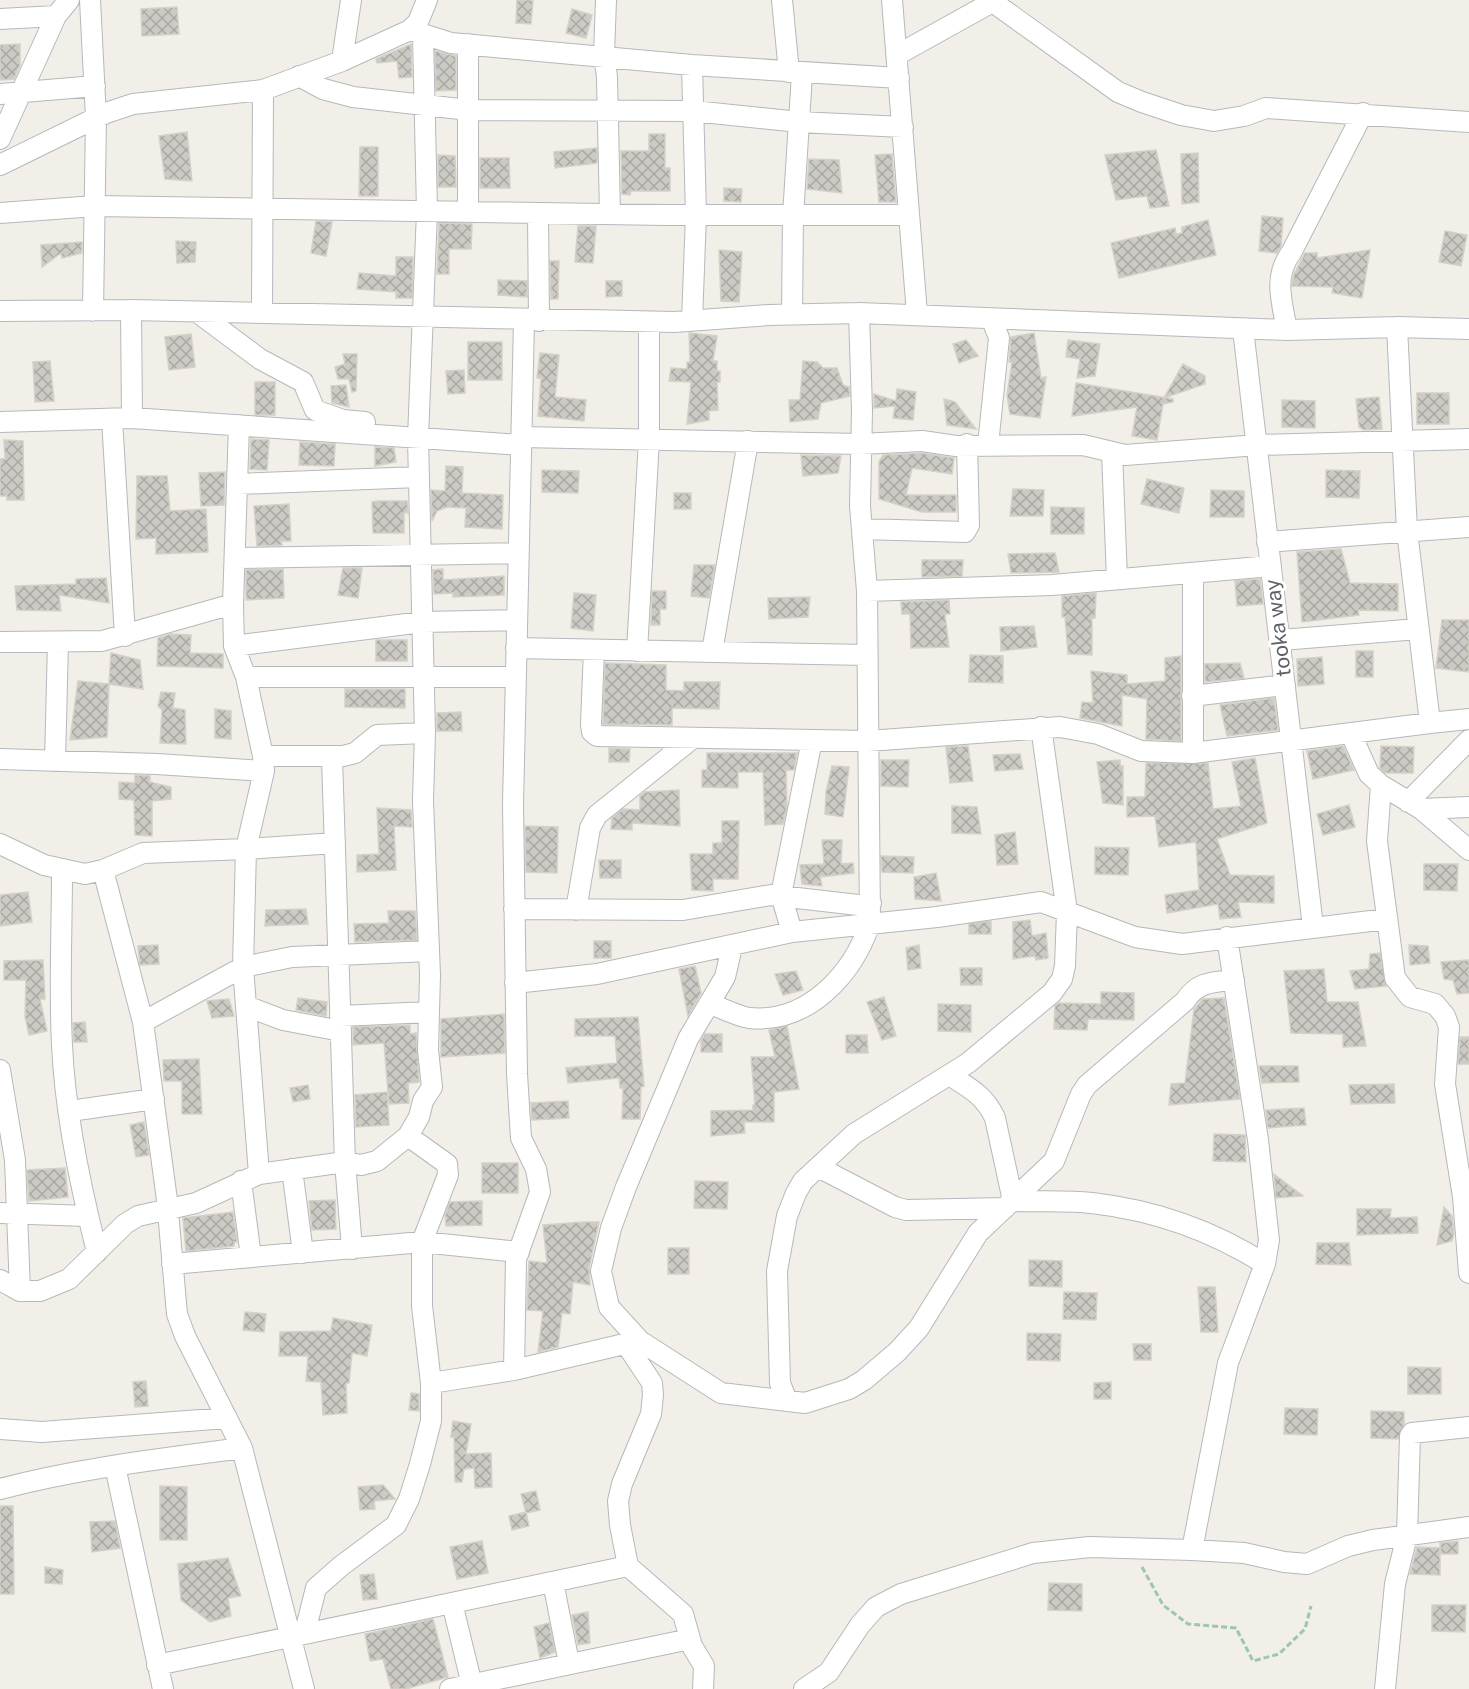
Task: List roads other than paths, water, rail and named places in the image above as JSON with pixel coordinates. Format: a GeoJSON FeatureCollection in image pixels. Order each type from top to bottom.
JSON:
{"type":"FeatureCollection","features":[{"type":"Feature","properties":{"kind":"street"},"geometry":{"type":"LineString","coordinates":[[0,139],[56,16],[69,0]]}},
{"type":"Feature","properties":{"kind":"street"},"geometry":{"type":"LineString","coordinates":[[90,0],[96,118],[93,310]]}},
{"type":"Feature","properties":{"kind":"street"},"geometry":{"type":"LineString","coordinates":[[342,61],[351,0]]}},
{"type":"Feature","properties":{"kind":"street"},"geometry":{"type":"LineString","coordinates":[[0,1280],[20,1291],[40,1291],[69,1279],[125,1224],[138,1216],[196,1203],[250,1178],[292,1169],[345,1162],[361,1165],[377,1161],[408,1136],[419,1117],[423,1101],[432,1087],[428,1050],[429,951],[423,801],[425,733],[418,435],[427,211],[424,105],[417,32],[418,22],[427,0]]}},
{"type":"Feature","properties":{"kind":"street"},"geometry":{"type":"LineString","coordinates":[[606,0],[604,55],[610,214]]}},
{"type":"Feature","properties":{"kind":"street"},"geometry":{"type":"LineString","coordinates":[[782,0],[796,73],[799,122],[793,216],[792,314]]}},
{"type":"Feature","properties":{"kind":"street"},"geometry":{"type":"LineString","coordinates":[[892,0],[917,314]]}},
{"type":"Feature","properties":{"kind":"street"},"geometry":{"type":"LineString","coordinates":[[897,55],[993,1],[1118,92],[1181,115],[1214,121],[1244,116],[1266,108],[1364,112],[1469,122]]}},
{"type":"Feature","properties":{"kind":"street"},"geometry":{"type":"LineString","coordinates":[[0,19],[56,16]]}},
{"type":"Feature","properties":{"kind":"street"},"geometry":{"type":"LineString","coordinates":[[0,165],[96,118],[133,104],[263,90],[417,32],[445,42],[692,65],[899,78]]}},
{"type":"Feature","properties":{"kind":"street"},"geometry":{"type":"LineString","coordinates":[[468,44],[468,212]]}},
{"type":"Feature","properties":{"kind":"street"},"geometry":{"type":"LineString","coordinates":[[692,65],[696,215],[692,321]]}},
{"type":"Feature","properties":{"kind":"street"},"geometry":{"type":"LineString","coordinates":[[299,76],[323,89],[343,94],[469,110],[693,111],[799,122],[903,127]]}},
{"type":"Feature","properties":{"kind":"street"},"geometry":{"type":"LineString","coordinates":[[0,94],[95,86]]}},
{"type":"Feature","properties":{"kind":"street"},"geometry":{"type":"LineString","coordinates":[[262,313],[263,90]]}},
{"type":"Feature","properties":{"kind":"street"},"geometry":{"type":"LineString","coordinates":[[1287,330],[1279,279],[1282,265],[1291,253],[1364,112]]}},
{"type":"Feature","properties":{"kind":"street"},"geometry":{"type":"LineString","coordinates":[[0,213],[95,206],[696,215],[909,215]]}},
{"type":"Feature","properties":{"kind":"street"},"geometry":{"type":"LineString","coordinates":[[514,1370],[519,1252],[540,1192],[537,1169],[521,1138],[518,1127],[514,909],[516,648],[521,441],[538,213]]}},
{"type":"Feature","properties":{"kind":"street"},"geometry":{"type":"LineString","coordinates":[[0,310],[130,310],[649,322],[792,314],[859,313],[1243,329],[1397,327],[1469,329]]}},
{"type":"Feature","properties":{"kind":"street"},"geometry":{"type":"LineString","coordinates":[[130,310],[132,418]]}},
{"type":"Feature","properties":{"kind":"street"},"geometry":{"type":"LineString","coordinates":[[197,312],[260,359],[303,382],[315,410],[343,420],[396,424],[418,435]]}},
{"type":"Feature","properties":{"kind":"street"},"geometry":{"type":"LineString","coordinates":[[710,1004],[747,1017],[770,1018],[793,1011],[822,996],[848,971],[862,948],[870,913],[867,591],[862,529],[859,313]]}},
{"type":"Feature","properties":{"kind":"street"},"geometry":{"type":"LineString","coordinates":[[988,445],[999,338],[992,320]]}},
{"type":"Feature","properties":{"kind":"street"},"geometry":{"type":"LineString","coordinates":[[637,651],[649,440],[649,322]]}},
{"type":"Feature","properties":{"kind":"street"},"geometry":{"type":"LineString","coordinates":[[1397,327],[1407,531],[1430,723]]}},
{"type":"Feature","properties":{"kind":"street","name":"tooka way"},"geometry":{"type":"LineString","coordinates":[[1243,329],[1313,927]]}},
{"type":"Feature","properties":{"kind":"street"},"geometry":{"type":"LineString","coordinates":[[0,422],[132,418],[521,441],[649,440],[860,444],[922,441],[956,446],[967,444],[1083,445],[1125,455],[1258,445],[1402,439],[1469,440]]}},
{"type":"Feature","properties":{"kind":"street"},"geometry":{"type":"LineString","coordinates":[[112,419],[125,636]]}},
{"type":"Feature","properties":{"kind":"street"},"geometry":{"type":"LineString","coordinates":[[239,425],[236,558],[232,604],[234,646],[246,677],[264,764],[246,849],[243,967],[246,1006],[251,1257]]}},
{"type":"Feature","properties":{"kind":"street"},"geometry":{"type":"LineString","coordinates":[[712,652],[748,441]]}},
{"type":"Feature","properties":{"kind":"street"},"geometry":{"type":"LineString","coordinates":[[862,529],[965,532],[969,525],[967,444]]}},
{"type":"Feature","properties":{"kind":"street"},"geometry":{"type":"LineString","coordinates":[[1112,452],[1117,579]]}},
{"type":"Feature","properties":{"kind":"street"},"geometry":{"type":"LineString","coordinates":[[237,484],[419,477]]}},
{"type":"Feature","properties":{"kind":"street"},"geometry":{"type":"LineString","coordinates":[[1267,542],[1469,528]]}},
{"type":"Feature","properties":{"kind":"street"},"geometry":{"type":"LineString","coordinates":[[236,558],[518,553]]}},
{"type":"Feature","properties":{"kind":"street"},"geometry":{"type":"LineString","coordinates":[[867,591],[1052,585],[1271,566]]}},
{"type":"Feature","properties":{"kind":"street"},"geometry":{"type":"LineString","coordinates":[[1192,753],[1193,573]]}},
{"type":"Feature","properties":{"kind":"street"},"geometry":{"type":"LineString","coordinates":[[0,642],[102,641],[232,604]]}},
{"type":"Feature","properties":{"kind":"street"},"geometry":{"type":"LineString","coordinates":[[234,646],[422,622],[517,620]]}},
{"type":"Feature","properties":{"kind":"street"},"geometry":{"type":"LineString","coordinates":[[1281,640],[1418,629]]}},
{"type":"Feature","properties":{"kind":"street"},"geometry":{"type":"LineString","coordinates":[[55,761],[58,643]]}},
{"type":"Feature","properties":{"kind":"street"},"geometry":{"type":"LineString","coordinates":[[516,648],[867,656]]}},
{"type":"Feature","properties":{"kind":"street"},"geometry":{"type":"LineString","coordinates":[[594,650],[591,724],[592,732],[597,736],[868,741],[1060,727],[1098,734],[1141,751],[1192,753],[1469,719]]}},
{"type":"Feature","properties":{"kind":"street"},"geometry":{"type":"LineString","coordinates":[[246,677],[516,677]]}},
{"type":"Feature","properties":{"kind":"street"},"geometry":{"type":"LineString","coordinates":[[1192,696],[1285,685]]}},
{"type":"Feature","properties":{"kind":"street"},"geometry":{"type":"LineString","coordinates":[[787,1401],[780,1383],[777,1271],[787,1215],[803,1181],[820,1168],[854,1134],[968,1063],[1057,986],[1065,966],[1067,912],[1041,727]]}},
{"type":"Feature","properties":{"kind":"street"},"geometry":{"type":"LineString","coordinates":[[0,759],[157,764],[264,764],[355,753],[377,735],[425,733]]}},
{"type":"Feature","properties":{"kind":"street"},"geometry":{"type":"LineString","coordinates":[[1351,734],[1362,764],[1381,785],[1414,806],[1469,850]]}},
{"type":"Feature","properties":{"kind":"street"},"geometry":{"type":"LineString","coordinates":[[576,909],[590,828],[597,815],[693,738]]}},
{"type":"Feature","properties":{"kind":"street"},"geometry":{"type":"LineString","coordinates":[[792,932],[781,895],[812,740]]}},
{"type":"Feature","properties":{"kind":"street"},"geometry":{"type":"LineString","coordinates":[[1414,806],[1469,740]]}},
{"type":"Feature","properties":{"kind":"street"},"geometry":{"type":"LineString","coordinates":[[333,757],[337,955],[345,1162],[352,1248]]}},
{"type":"Feature","properties":{"kind":"street"},"geometry":{"type":"LineString","coordinates":[[1381,785],[1377,841],[1395,978],[1410,997],[1435,1004],[1445,1016],[1449,1028],[1445,1084],[1466,1197],[1469,1273]]}},
{"type":"Feature","properties":{"kind":"street"},"geometry":{"type":"LineString","coordinates":[[1414,806],[1469,807]]}},
{"type":"Feature","properties":{"kind":"street"},"geometry":{"type":"LineString","coordinates":[[0,844],[62,871],[85,874],[103,870],[142,853],[335,843]]}},
{"type":"Feature","properties":{"kind":"street"},"geometry":{"type":"LineString","coordinates":[[103,870],[143,1022],[167,1209],[177,1314],[242,1448],[297,1634],[304,1689]]}},
{"type":"Feature","properties":{"kind":"street"},"geometry":{"type":"LineString","coordinates":[[62,871],[62,1044],[70,1112],[88,1216],[97,1252]]}},
{"type":"Feature","properties":{"kind":"street"},"geometry":{"type":"LineString","coordinates":[[514,909],[683,910],[781,895],[858,905],[870,913]]}},
{"type":"Feature","properties":{"kind":"street"},"geometry":{"type":"LineString","coordinates":[[515,983],[597,974],[732,947],[870,913],[937,917],[1041,902],[1135,937],[1167,943],[1198,943],[1227,937],[1387,919]]}},
{"type":"Feature","properties":{"kind":"street"},"geometry":{"type":"LineString","coordinates":[[1192,1550],[1228,1363],[1265,1264],[1269,1240],[1260,1151],[1227,937]]}},
{"type":"Feature","properties":{"kind":"street"},"geometry":{"type":"LineString","coordinates":[[703,1689],[704,1666],[690,1639],[683,1614],[628,1566],[618,1501],[622,1484],[651,1414],[652,1383],[633,1342],[609,1307],[601,1271],[611,1228],[626,1187],[688,1039],[725,977],[732,947]]}},
{"type":"Feature","properties":{"kind":"street"},"geometry":{"type":"LineString","coordinates":[[143,1022],[243,967],[292,957],[429,951]]}},
{"type":"Feature","properties":{"kind":"street"},"geometry":{"type":"LineString","coordinates":[[431,1383],[514,1370],[633,1342],[721,1393],[805,1403],[849,1389],[864,1380],[897,1352],[919,1328],[978,1233],[1054,1161],[1081,1094],[1087,1085],[1185,1001],[1192,990],[1204,983],[1234,980]]}},
{"type":"Feature","properties":{"kind":"street"},"geometry":{"type":"LineString","coordinates":[[246,1006],[282,1020],[341,1024],[429,1012]]}},
{"type":"Feature","properties":{"kind":"street"},"geometry":{"type":"LineString","coordinates":[[0,1071],[15,1160],[8,1214],[20,1291]]}},
{"type":"Feature","properties":{"kind":"street"},"geometry":{"type":"LineString","coordinates":[[950,1075],[980,1094],[995,1118],[1009,1205]]}},
{"type":"Feature","properties":{"kind":"street"},"geometry":{"type":"LineString","coordinates":[[70,1112],[154,1099]]}},
{"type":"Feature","properties":{"kind":"street"},"geometry":{"type":"LineString","coordinates":[[297,1634],[316,1588],[341,1566],[396,1525],[409,1499],[431,1421],[431,1383],[422,1306],[422,1242],[448,1175],[447,1164],[408,1136]]}},
{"type":"Feature","properties":{"kind":"street"},"geometry":{"type":"LineString","coordinates":[[820,1168],[895,1207],[906,1210],[1090,1203],[1156,1216],[1209,1233],[1265,1264]]}},
{"type":"Feature","properties":{"kind":"street"},"geometry":{"type":"LineString","coordinates":[[292,1169],[303,1253]]}},
{"type":"Feature","properties":{"kind":"street"},"geometry":{"type":"LineString","coordinates":[[8,1214],[88,1216]]}},
{"type":"Feature","properties":{"kind":"street"},"geometry":{"type":"LineString","coordinates":[[172,1264],[422,1242],[519,1252]]}},
{"type":"Feature","properties":{"kind":"street"},"geometry":{"type":"LineString","coordinates":[[0,1429],[42,1432],[226,1418]]}},
{"type":"Feature","properties":{"kind":"street"},"geometry":{"type":"LineString","coordinates":[[1385,1689],[1395,1584],[1407,1536],[1412,1433],[1469,1427]]}},
{"type":"Feature","properties":{"kind":"street"},"geometry":{"type":"LineString","coordinates":[[0,1489],[34,1480],[115,1466],[242,1448]]}},
{"type":"Feature","properties":{"kind":"street"},"geometry":{"type":"LineString","coordinates":[[115,1466],[163,1689]]}},
{"type":"Feature","properties":{"kind":"street"},"geometry":{"type":"LineString","coordinates":[[804,1689],[829,1672],[860,1624],[876,1607],[901,1594],[1033,1553],[1090,1547],[1244,1552],[1284,1562],[1307,1564],[1348,1546],[1469,1527]]}},
{"type":"Feature","properties":{"kind":"street"},"geometry":{"type":"LineString","coordinates":[[157,1665],[628,1566]]}},
{"type":"Feature","properties":{"kind":"street"},"geometry":{"type":"LineString","coordinates":[[553,1582],[569,1663]]}},
{"type":"Feature","properties":{"kind":"street"},"geometry":{"type":"LineString","coordinates":[[452,1604],[472,1686]]}},
{"type":"Feature","properties":{"kind":"street"},"geometry":{"type":"LineString","coordinates":[[450,1689],[690,1639]]}}]}
